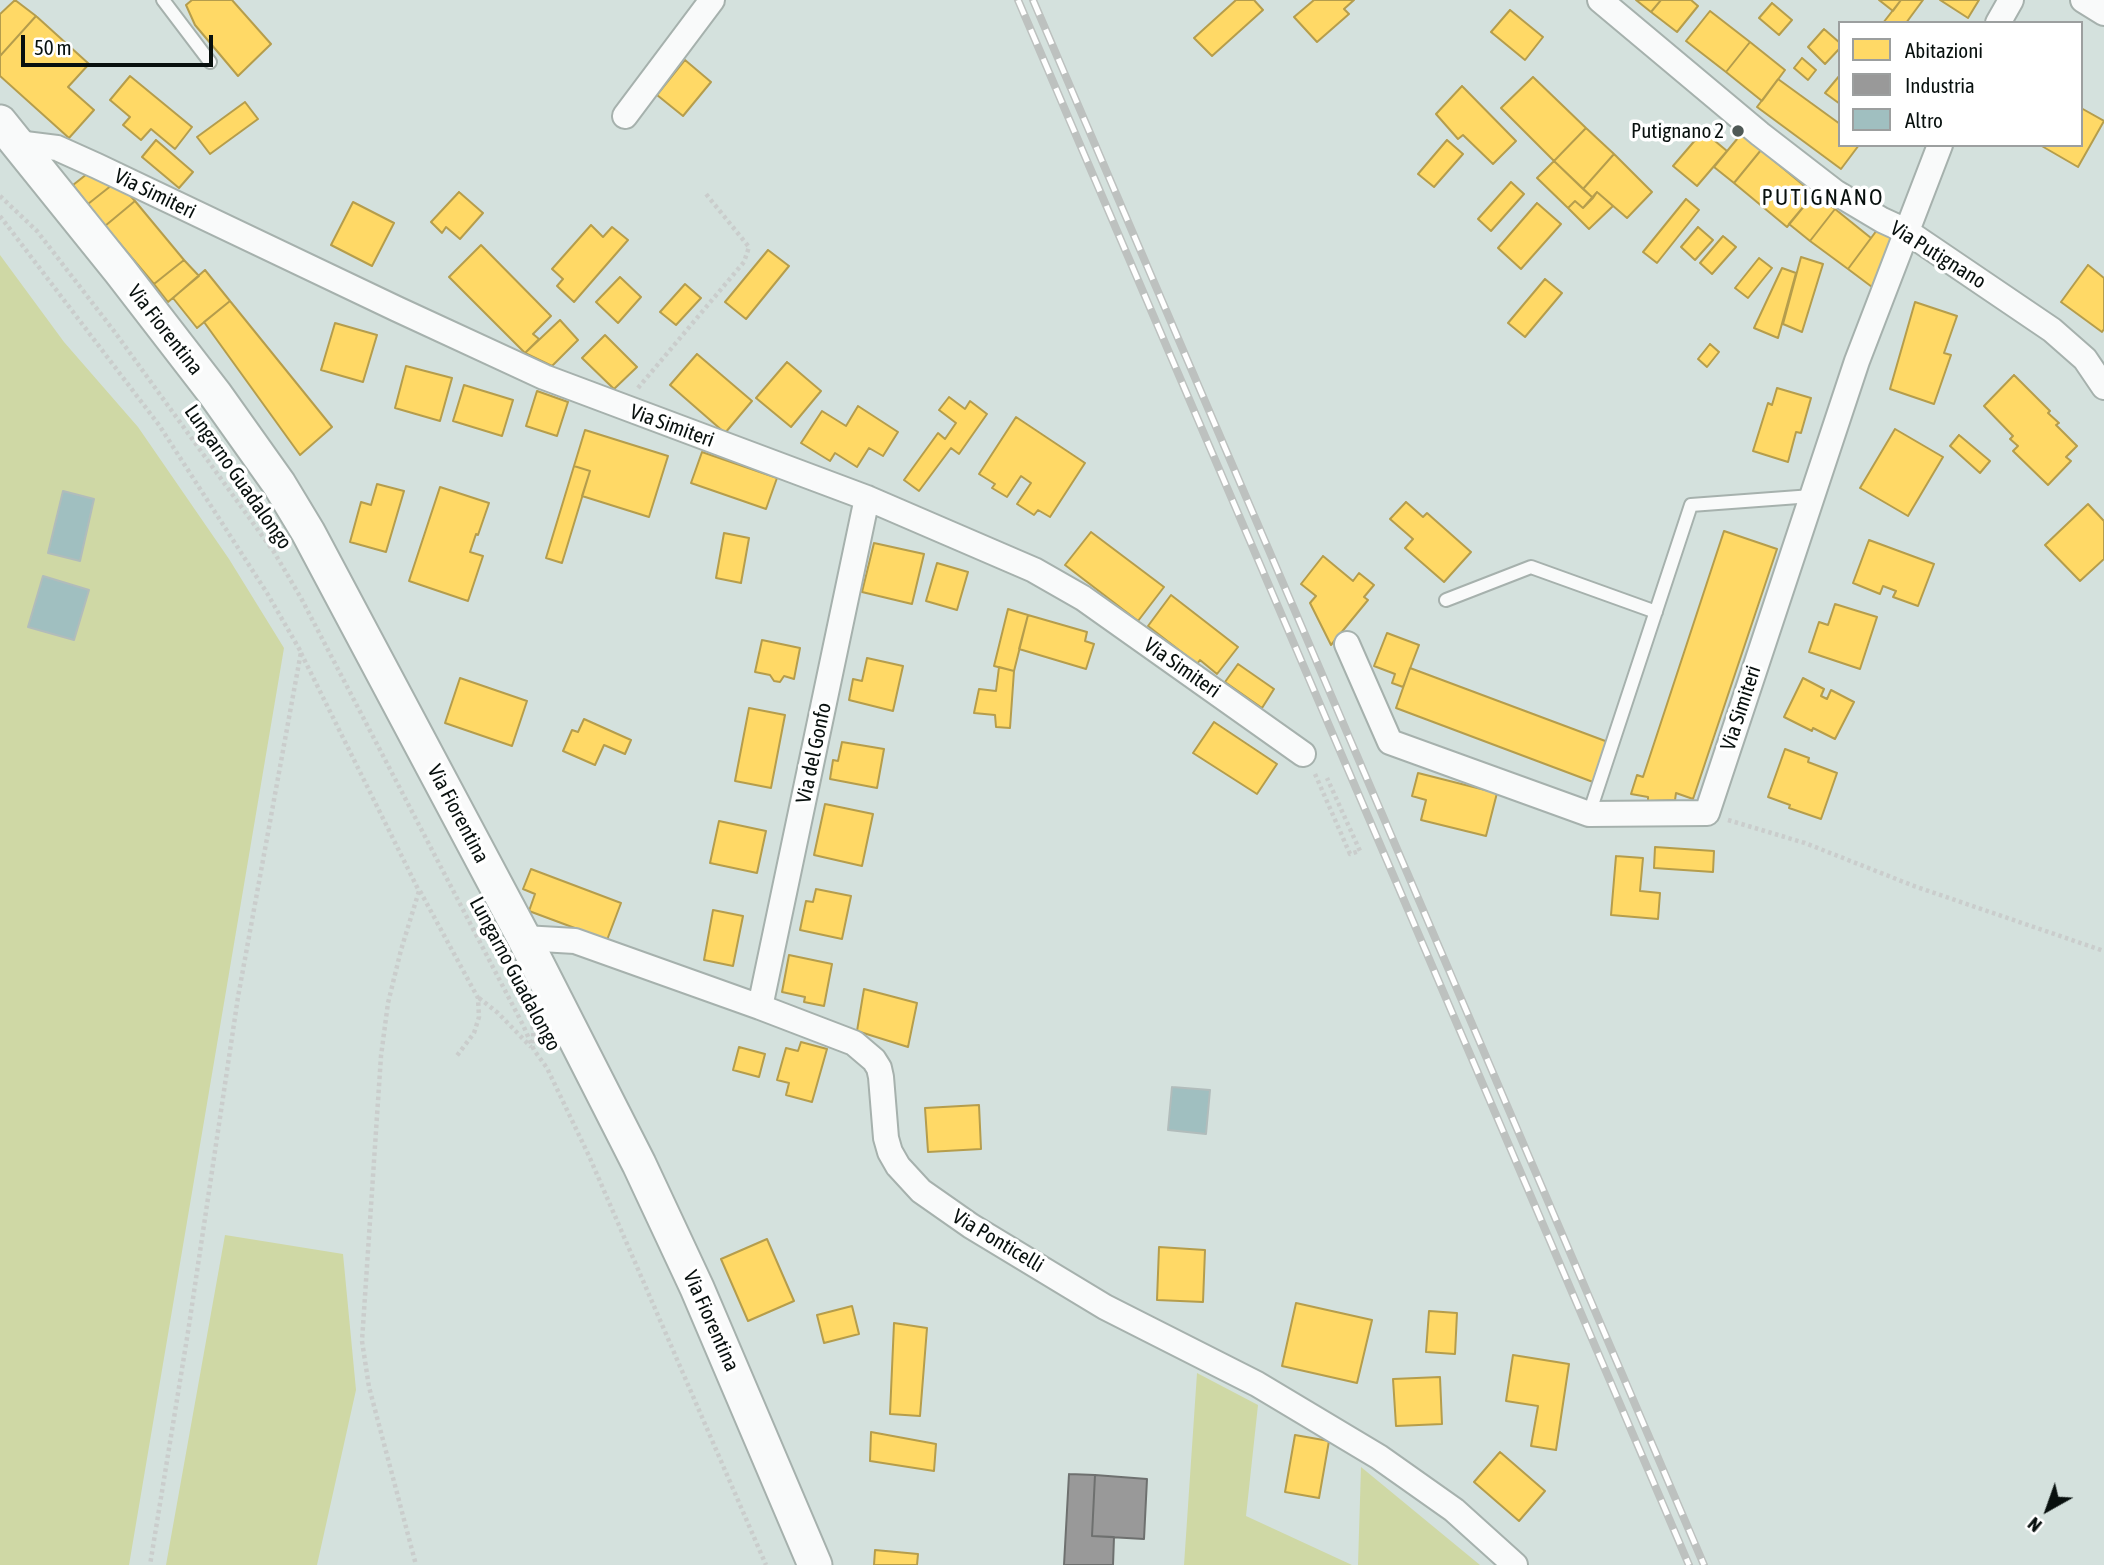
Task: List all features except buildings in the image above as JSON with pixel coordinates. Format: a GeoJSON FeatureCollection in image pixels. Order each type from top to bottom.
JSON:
{"type":"FeatureCollection","features":[{"type":"Feature","properties":{"kind":"main road","name":"Via Fiorentina"},"geometry":{"type":"LineString","coordinates":[[8,133],[215,394],[279,484],[334,579],[524,938],[633,1153],[697,1288],[815,1565]]}},
{"type":"Feature","properties":{"kind":"street"},"geometry":{"type":"LineString","coordinates":[[625,116],[712,0]]}},
{"type":"Feature","properties":{"kind":"street","name":"Via Putignano"},"geometry":{"type":"LineString","coordinates":[[1600,0],[1760,134],[1825,183],[1882,220],[1906,231],[2052,330],[2085,359],[2104,387]]}},
{"type":"Feature","properties":{"kind":"street"},"geometry":{"type":"LineString","coordinates":[[1999,21],[2011,0]]}},
{"type":"Feature","properties":{"kind":"street"},"geometry":{"type":"LineString","coordinates":[[2082,0],[2104,13]]}},
{"type":"Feature","properties":{"kind":"street","name":"Via Simiteri"},"geometry":{"type":"LineString","coordinates":[[8,133],[77,157],[544,377],[867,498],[1034,570],[1083,598],[1303,754]]}},
{"type":"Feature","properties":{"kind":"street","name":"Via Simiteri"},"geometry":{"type":"LineString","coordinates":[[1707,813],[1857,360],[1939,147]]}},
{"type":"Feature","properties":{"kind":"street","name":"Via del Gonfo"},"geometry":{"type":"LineString","coordinates":[[760,1007],[867,498]]}},
{"type":"Feature","properties":{"kind":"street"},"geometry":{"type":"LineString","coordinates":[[1347,644],[1390,742],[1589,814],[1707,813]]}},
{"type":"Feature","properties":{"kind":"street","name":"Via Ponticelli"},"geometry":{"type":"LineString","coordinates":[[524,938],[575,941],[760,1007],[864,1049],[874,1060],[881,1077],[886,1138],[890,1152],[910,1180],[945,1209],[1105,1307],[1257,1384],[1379,1457],[1454,1510],[1515,1565]]}},
{"type":"Feature","properties":{"kind":"lane"},"geometry":{"type":"LineString","coordinates":[[163,0],[210,62]]}},
{"type":"Feature","properties":{"kind":"lane"},"geometry":{"type":"LineString","coordinates":[[1589,814],[1691,505],[1812,496]]}},
{"type":"Feature","properties":{"kind":"lane"},"geometry":{"type":"LineString","coordinates":[[1446,600],[1531,567],[1656,612]]}},
{"type":"Feature","properties":{"kind":"path"},"geometry":{"type":"LineString","coordinates":[[622,407],[744,262],[749,247],[706,194]]}},
{"type":"Feature","properties":{"kind":"path","name":"Lungarno Guadalongo"},"geometry":{"type":"LineString","coordinates":[[0,196],[37,232],[106,320],[274,552],[301,598],[534,1050],[547,1068],[589,1156],[766,1565]]}},
{"type":"Feature","properties":{"kind":"path"},"geometry":{"type":"LineString","coordinates":[[0,216],[159,425],[267,593],[301,652],[419,891],[478,998],[498,1013],[534,1050]]}},
{"type":"Feature","properties":{"kind":"path"},"geometry":{"type":"LineString","coordinates":[[150,1565],[238,997],[301,652]]}},
{"type":"Feature","properties":{"kind":"path"},"geometry":{"type":"LineString","coordinates":[[1303,754],[1308,757],[1350,854],[1360,851],[1327,778]]}},
{"type":"Feature","properties":{"kind":"path"},"geometry":{"type":"LineString","coordinates":[[1707,813],[1805,843],[1914,886],[2104,951]]}},
{"type":"Feature","properties":{"kind":"path"},"geometry":{"type":"LineString","coordinates":[[416,1565],[369,1387],[362,1341],[381,1056],[388,1003],[419,891]]}},
{"type":"Feature","properties":{"kind":"path"},"geometry":{"type":"LineString","coordinates":[[456,1057],[474,1033],[479,1017],[478,998]]}},
{"type":"Feature","properties":{"kind":"green space"},"geometry":{"type":"Polygon","coordinates":[[[0,255],[64,342],[138,427],[229,559],[284,648],[129,1565],[0,1565],[0,255]]]}},
{"type":"Feature","properties":{"kind":"green space"},"geometry":{"type":"Polygon","coordinates":[[[225,1235],[343,1254],[356,1390],[317,1565],[166,1565],[225,1235]]]}},
{"type":"Feature","properties":{"kind":"green space"},"geometry":{"type":"Polygon","coordinates":[[[1197,1373],[1258,1405],[1246,1516],[1352,1565],[1184,1565],[1197,1373]]]}},
{"type":"Feature","properties":{"kind":"green space"},"geometry":{"type":"Polygon","coordinates":[[[1361,1467],[1480,1565],[1358,1565],[1361,1467]]]}},
{"type":"Feature","properties":{"kind":"railway"},"geometry":{"type":"LineString","coordinates":[[1018,0],[1689,1565]]}},
{"type":"Feature","properties":{"kind":"railway"},"geometry":{"type":"LineString","coordinates":[[1033,0],[1704,1565]]}},
{"type":"Feature","properties":{"kind":"place","name":"Putignano 2"},"geometry":{"type":"Point","coordinates":[1738,131]}},
{"type":"Feature","properties":{"kind":"district","name":"PUTIGNANO"},"geometry":{"type":"Point","coordinates":[1823,198]}}]}
